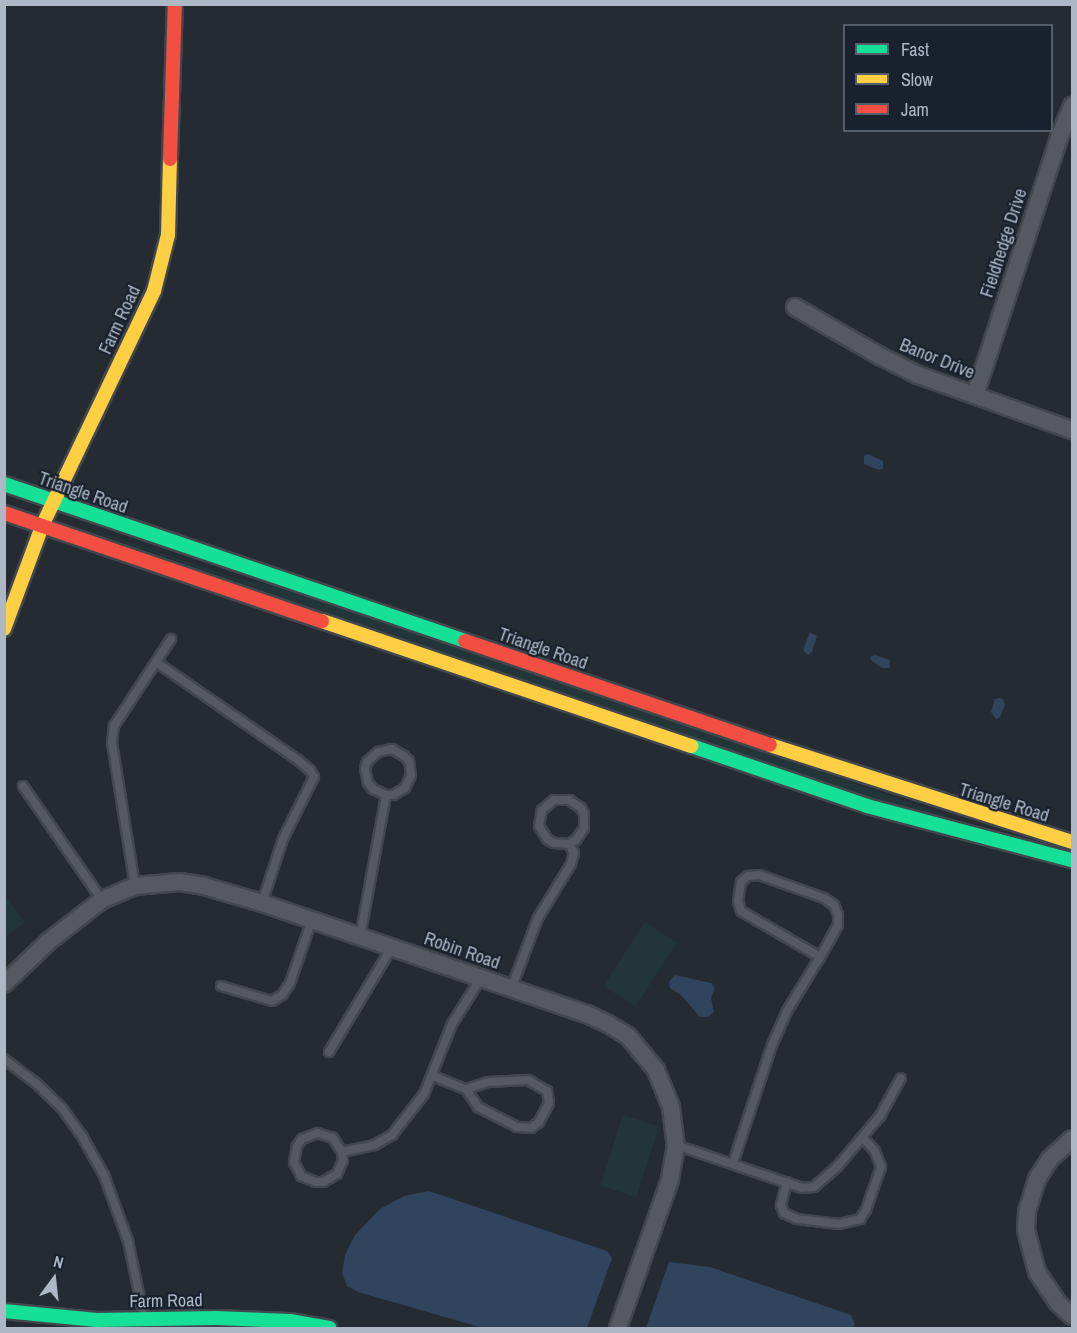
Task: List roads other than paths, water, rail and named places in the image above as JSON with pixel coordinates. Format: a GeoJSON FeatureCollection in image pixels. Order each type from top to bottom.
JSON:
{"type":"FeatureCollection","features":[{"type":"Feature","properties":{"kind":"street","name":"Farm Road"},"geometry":{"type":"LineString","coordinates":[[4,629],[42,526],[154,291],[161,268],[168,235],[175,4]]}},
{"type":"Feature","properties":{"kind":"street","name":"Fieldhedge Drive"},"geometry":{"type":"LineString","coordinates":[[975,395],[1059,138],[1072,105]]}},
{"type":"Feature","properties":{"kind":"street","name":"Banor Drive"},"geometry":{"type":"LineString","coordinates":[[795,307],[908,371],[1072,430]]}},
{"type":"Feature","properties":{"kind":"street","name":"Triangle Road"},"geometry":{"type":"LineString","coordinates":[[4,484],[878,782],[1072,842]]}},
{"type":"Feature","properties":{"kind":"street","name":"Triangle Road"},"geometry":{"type":"LineString","coordinates":[[4,513],[867,806],[1072,860]]}},
{"type":"Feature","properties":{"kind":"street","name":"Robin Road"},"geometry":{"type":"LineString","coordinates":[[4,984],[49,941],[102,900],[135,886],[180,882],[204,886],[262,903],[587,1014],[628,1036],[644,1052],[666,1088],[676,1145],[670,1180],[618,1329]]}},
{"type":"Feature","properties":{"kind":"street"},"geometry":{"type":"LineString","coordinates":[[1072,1139],[1050,1159],[1037,1179],[1027,1212],[1026,1230],[1032,1257],[1041,1280],[1058,1303],[1072,1316]]}},
{"type":"Feature","properties":{"kind":"street","name":"Farm Road"},"geometry":{"type":"LineString","coordinates":[[4,1311],[96,1324],[144,1319],[168,1323],[290,1322],[329,1329]]}},
{"type":"Feature","properties":{"kind":"lane"},"geometry":{"type":"LineString","coordinates":[[135,886],[112,742],[114,726],[171,639]]}},
{"type":"Feature","properties":{"kind":"lane"},"geometry":{"type":"LineString","coordinates":[[156,662],[298,760],[310,770],[314,777],[283,839],[262,903]]}},
{"type":"Feature","properties":{"kind":"lane"},"geometry":{"type":"LineString","coordinates":[[392,749],[409,762],[411,775],[405,788],[393,795],[386,795],[373,789],[368,783],[365,769],[367,762],[378,752],[392,749]]}},
{"type":"Feature","properties":{"kind":"lane"},"geometry":{"type":"LineString","coordinates":[[22,786],[102,900]]}},
{"type":"Feature","properties":{"kind":"lane"},"geometry":{"type":"LineString","coordinates":[[360,937],[386,795]]}},
{"type":"Feature","properties":{"kind":"lane"},"geometry":{"type":"LineString","coordinates":[[554,800],[568,800],[580,808],[584,814],[584,828],[581,835],[570,844],[554,843],[542,833],[539,826],[542,810],[554,800]]}},
{"type":"Feature","properties":{"kind":"lane"},"geometry":{"type":"LineString","coordinates":[[511,989],[538,918],[572,864],[574,853],[570,844]]}},
{"type":"Feature","properties":{"kind":"lane"},"geometry":{"type":"LineString","coordinates":[[733,1163],[772,1045],[787,1011],[820,957],[838,925],[838,915],[834,905],[824,898],[759,875],[748,876],[738,891],[741,911],[820,957]]}},
{"type":"Feature","properties":{"kind":"lane"},"geometry":{"type":"LineString","coordinates":[[221,986],[272,1001],[282,995],[290,983],[312,920]]}},
{"type":"Feature","properties":{"kind":"lane"},"geometry":{"type":"LineString","coordinates":[[329,1052],[392,948]]}},
{"type":"Feature","properties":{"kind":"lane"},"geometry":{"type":"LineString","coordinates":[[342,1152],[374,1145],[392,1135],[418,1102],[433,1076],[452,1024],[481,978]]}},
{"type":"Feature","properties":{"kind":"lane"},"geometry":{"type":"LineString","coordinates":[[4,1059],[36,1083],[61,1107],[82,1136],[104,1175],[128,1241],[144,1319]]}},
{"type":"Feature","properties":{"kind":"lane"},"geometry":{"type":"LineString","coordinates":[[433,1076],[466,1089],[478,1107],[518,1127],[531,1128],[540,1122],[549,1102],[548,1090],[528,1080],[488,1082],[466,1089]]}},
{"type":"Feature","properties":{"kind":"lane"},"geometry":{"type":"LineString","coordinates":[[676,1145],[802,1188],[820,1184],[880,1116],[901,1078]]}},
{"type":"Feature","properties":{"kind":"lane"},"geometry":{"type":"LineString","coordinates":[[309,1135],[326,1135],[339,1144],[342,1152],[341,1167],[337,1174],[324,1182],[316,1182],[302,1176],[294,1162],[297,1146],[309,1135]]}},
{"type":"Feature","properties":{"kind":"lane"},"geometry":{"type":"LineString","coordinates":[[787,1182],[781,1205],[784,1213],[797,1219],[839,1224],[850,1224],[860,1219],[866,1210],[881,1167],[875,1151],[862,1137]]}},
{"type":"Feature","properties":{"kind":"water"},"geometry":{"type":"Polygon","coordinates":[[[868,454],[883,461],[883,469],[879,470],[864,464],[864,456],[868,454]]]}},
{"type":"Feature","properties":{"kind":"water"},"geometry":{"type":"Polygon","coordinates":[[[810,632],[817,636],[812,652],[808,655],[803,650],[810,632]]]}},
{"type":"Feature","properties":{"kind":"water"},"geometry":{"type":"Polygon","coordinates":[[[875,655],[890,660],[890,668],[882,668],[872,661],[870,657],[875,655]]]}},
{"type":"Feature","properties":{"kind":"water"},"geometry":{"type":"Polygon","coordinates":[[[995,699],[1003,699],[1005,705],[1000,717],[996,719],[991,712],[995,699]]]}},
{"type":"Feature","properties":{"kind":"water"},"geometry":{"type":"Polygon","coordinates":[[[675,975],[711,983],[715,988],[711,998],[714,1012],[708,1017],[700,1017],[681,995],[670,988],[669,982],[675,975]]]}},
{"type":"Feature","properties":{"kind":"water"},"geometry":{"type":"Polygon","coordinates":[[[429,1191],[607,1251],[612,1258],[587,1328],[483,1328],[358,1292],[347,1286],[342,1273],[345,1255],[355,1235],[380,1209],[404,1196],[429,1191]]]}},
{"type":"Feature","properties":{"kind":"water"},"geometry":{"type":"Polygon","coordinates":[[[669,1262],[710,1267],[851,1315],[855,1324],[853,1328],[646,1328],[669,1262]]]}}]}
